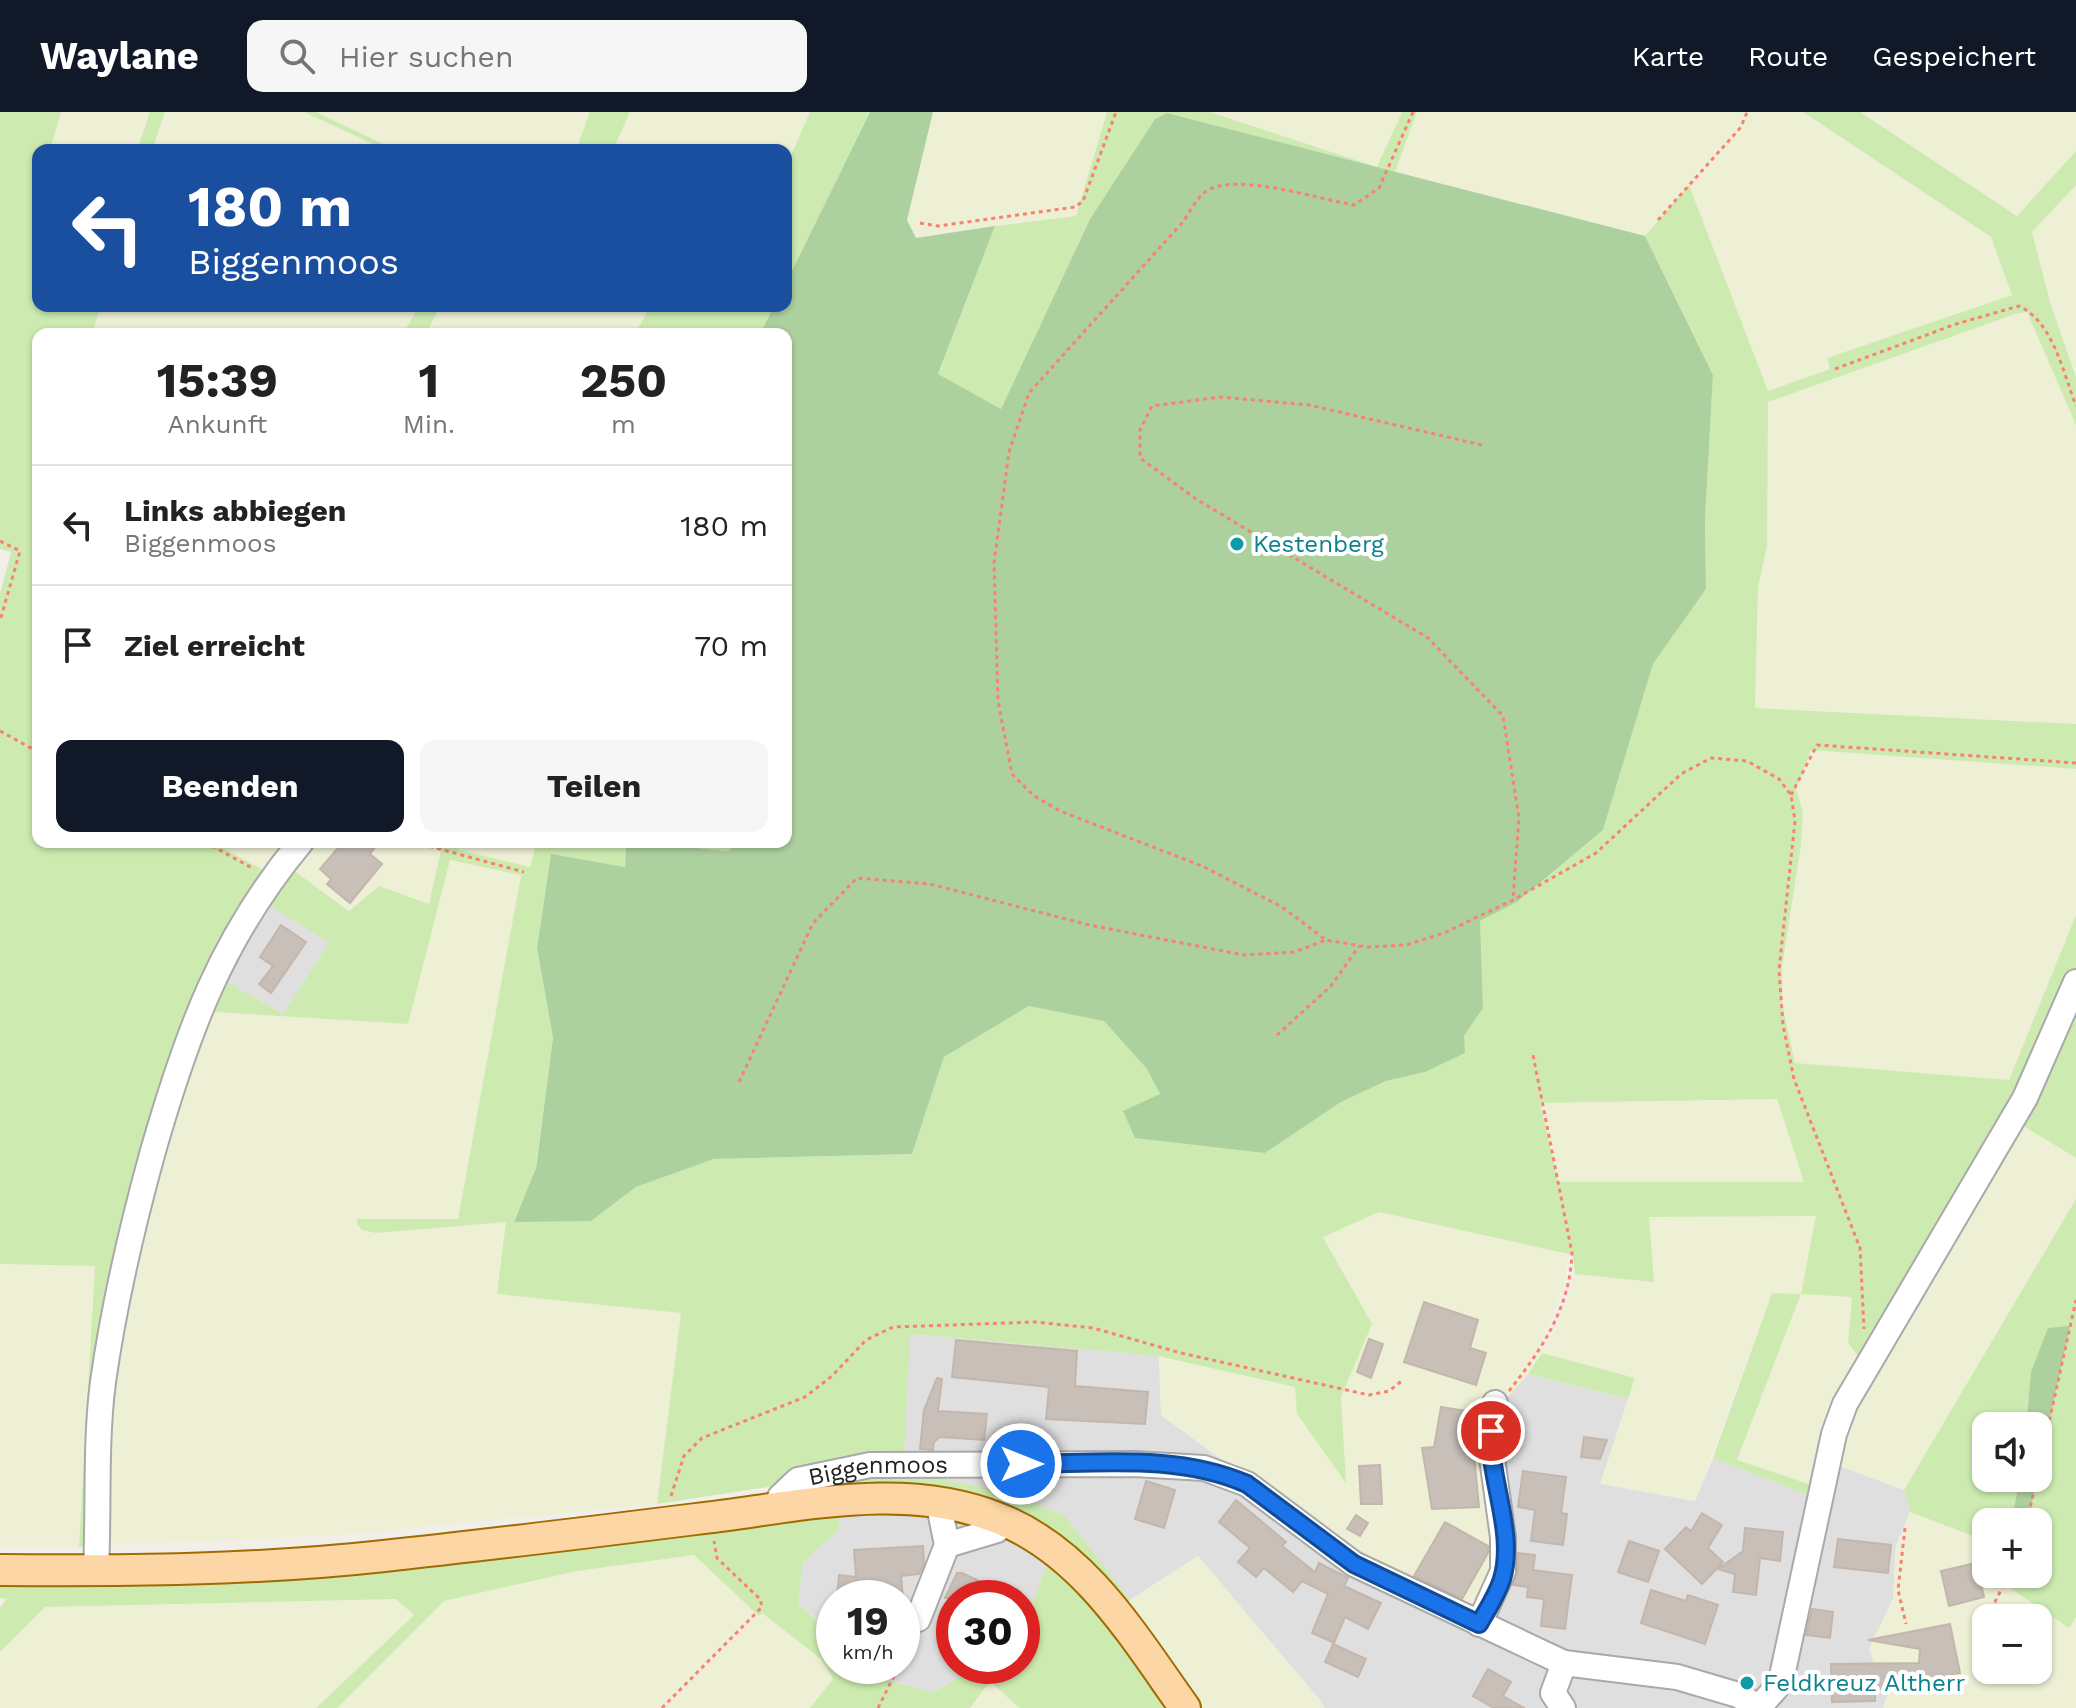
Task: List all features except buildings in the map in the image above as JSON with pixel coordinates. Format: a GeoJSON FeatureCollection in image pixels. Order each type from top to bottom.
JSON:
{"type":"FeatureCollection","features":[{"type":"Feature","properties":{"kind":"main road"},"geometry":{"type":"LineString","coordinates":[[0,1570],[96,1570],[350,1560],[785,1508],[885,1498],[938,1501],[1007,1522],[1044,1542],[1082,1574],[1185,1708]]}},
{"type":"Feature","properties":{"kind":"street"},"geometry":{"type":"LineString","coordinates":[[96,1570],[103,1383],[121,1278],[140,1199],[181,1054],[198,1008],[270,879],[296,848]]}},
{"type":"Feature","properties":{"kind":"street","name":"Biggenmoos"},"geometry":{"type":"LineString","coordinates":[[785,1508],[780,1497],[782,1492],[798,1480],[870,1465],[1193,1466],[1247,1484],[1354,1564],[1564,1663],[1677,1677],[1738,1695],[1759,1707],[1777,1687],[1782,1676],[1834,1434],[1845,1404],[2025,1098],[2076,982]]}},
{"type":"Feature","properties":{"kind":"street"},"geometry":{"type":"LineString","coordinates":[[1479,1624],[1503,1571],[1503,1537],[1490,1444],[1495,1403]]}},
{"type":"Feature","properties":{"kind":"street"},"geometry":{"type":"LineString","coordinates":[[920,1614],[947,1545],[938,1501]]}},
{"type":"Feature","properties":{"kind":"street"},"geometry":{"type":"LineString","coordinates":[[947,1545],[997,1530],[1007,1522]]}},
{"type":"Feature","properties":{"kind":"street"},"geometry":{"type":"LineString","coordinates":[[1552,1703],[1564,1663]]}},
{"type":"Feature","properties":{"kind":"path"},"geometry":{"type":"LineString","coordinates":[[920,223],[938,226],[1075,207],[1083,201],[1116,112]]}},
{"type":"Feature","properties":{"kind":"path"},"geometry":{"type":"LineString","coordinates":[[1413,112],[1379,188],[1354,205],[1246,182],[1223,184],[1203,193],[1182,223],[1029,393],[1009,452],[994,563],[998,701],[1012,774],[1034,796],[1060,811],[1202,866],[1282,907],[1326,940],[1359,946],[1406,945],[1444,933],[1513,900],[1596,853],[1681,774],[1711,758],[1747,761],[1779,779],[1791,795]]}},
{"type":"Feature","properties":{"kind":"path"},"geometry":{"type":"LineString","coordinates":[[1658,220],[1741,127],[1747,112]]}},
{"type":"Feature","properties":{"kind":"path"},"geometry":{"type":"LineString","coordinates":[[1835,369],[1956,324],[2019,306],[2035,314],[2041,324],[2076,406]]}},
{"type":"Feature","properties":{"kind":"path"},"geometry":{"type":"LineString","coordinates":[[1482,445],[1309,405],[1220,397],[1152,406],[1140,430],[1140,458],[1196,499],[1428,638],[1503,716],[1519,818],[1513,900]]}},
{"type":"Feature","properties":{"kind":"path"},"geometry":{"type":"LineString","coordinates":[[0,541],[20,551],[0,621]]}},
{"type":"Feature","properties":{"kind":"path"},"geometry":{"type":"LineString","coordinates":[[0,731],[32,749]]}},
{"type":"Feature","properties":{"kind":"path"},"geometry":{"type":"LineString","coordinates":[[1868,1364],[1863,1352],[1865,1303],[1860,1248],[1825,1150],[1794,1079],[1783,1025],[1779,970],[1794,853],[1791,795],[1817,745],[2076,763]]}},
{"type":"Feature","properties":{"kind":"path"},"geometry":{"type":"LineString","coordinates":[[216,848],[270,879]]}},
{"type":"Feature","properties":{"kind":"path"},"geometry":{"type":"LineString","coordinates":[[436,848],[524,872]]}},
{"type":"Feature","properties":{"kind":"path"},"geometry":{"type":"LineString","coordinates":[[739,1082],[813,923],[857,878],[930,884],[1089,925],[1244,955],[1294,952],[1326,940]]}},
{"type":"Feature","properties":{"kind":"path"},"geometry":{"type":"LineString","coordinates":[[1277,1035],[1331,986],[1359,946]]}},
{"type":"Feature","properties":{"kind":"path"},"geometry":{"type":"LineString","coordinates":[[1495,1403],[1509,1392],[1544,1345],[1563,1304],[1571,1267],[1572,1253],[1533,1055]]}},
{"type":"Feature","properties":{"kind":"path"},"geometry":{"type":"LineString","coordinates":[[2030,1508],[2076,1300]]}},
{"type":"Feature","properties":{"kind":"path"},"geometry":{"type":"LineString","coordinates":[[669,1523],[667,1507],[684,1456],[702,1438],[805,1397],[832,1376],[866,1340],[893,1327],[1035,1322],[1093,1328],[1181,1353],[1369,1395],[1389,1391],[1403,1380]]}},
{"type":"Feature","properties":{"kind":"path"},"geometry":{"type":"LineString","coordinates":[[662,1708],[762,1607],[760,1599],[717,1558],[709,1518]]}},
{"type":"Feature","properties":{"kind":"path"},"geometry":{"type":"LineString","coordinates":[[1905,1528],[1898,1590],[1906,1624]]}},
{"type":"Feature","properties":{"kind":"path"},"geometry":{"type":"LineString","coordinates":[[878,1708],[890,1684]]}},
{"type":"Feature","properties":{"kind":"shaded area"},"geometry":{"type":"Polygon","coordinates":[[[262,900],[330,942],[283,1014],[216,975],[262,900]]]}},
{"type":"Feature","properties":{"kind":"shaded area"},"geometry":{"type":"Polygon","coordinates":[[[909,1334],[1159,1356],[1161,1415],[1302,1519],[1492,1414],[1528,1374],[1628,1399],[1601,1483],[1695,1501],[1713,1458],[1815,1498],[1832,1463],[1904,1490],[1910,1512],[1896,1546],[1893,1599],[1869,1649],[1887,1697],[1883,1708],[1325,1708],[1198,1556],[1130,1600],[1065,1517],[1011,1492],[944,1480],[944,1474],[904,1460],[909,1334]]]}},
{"type":"Feature","properties":{"kind":"shaded area"},"geometry":{"type":"Polygon","coordinates":[[[876,1507],[976,1519],[1049,1559],[1040,1584],[1040,1580],[936,1580],[936,1684],[947,1684],[932,1693],[902,1684],[920,1684],[920,1580],[816,1580],[816,1619],[798,1603],[803,1562],[840,1529],[838,1511],[876,1507]]]}},
{"type":"Feature","properties":{"kind":"green space"},"geometry":{"type":"Polygon","coordinates":[[[0,112],[61,112],[52,144],[32,144],[32,312],[99,312],[94,328],[32,328],[32,848],[223,848],[269,873],[205,984],[119,1266],[88,1546],[79,1547],[95,1266],[0,1264],[0,594],[11,552],[0,549],[0,112]]]}},
{"type":"Feature","properties":{"kind":"green space"},"geometry":{"type":"Polygon","coordinates":[[[61,112],[150,112],[139,144],[52,144],[61,112]]]}},
{"type":"Feature","properties":{"kind":"green space"},"geometry":{"type":"Polygon","coordinates":[[[150,112],[165,112],[154,144],[139,144],[150,112]]]}},
{"type":"Feature","properties":{"kind":"green space"},"geometry":{"type":"Polygon","coordinates":[[[165,112],[304,112],[373,144],[154,144],[165,112]]]}},
{"type":"Feature","properties":{"kind":"green space"},"geometry":{"type":"Polygon","coordinates":[[[304,112],[316,112],[383,144],[373,144],[304,112]]]}},
{"type":"Feature","properties":{"kind":"green space"},"geometry":{"type":"Polygon","coordinates":[[[316,112],[590,112],[578,144],[383,144],[316,112]]]}},
{"type":"Feature","properties":{"kind":"green space"},"geometry":{"type":"Polygon","coordinates":[[[590,112],[630,112],[616,144],[578,144],[590,112]]]}},
{"type":"Feature","properties":{"kind":"green space"},"geometry":{"type":"Polygon","coordinates":[[[630,112],[810,112],[792,153],[792,144],[616,144],[630,112]]]}},
{"type":"Feature","properties":{"kind":"green space"},"geometry":{"type":"Polygon","coordinates":[[[810,112],[870,112],[792,271],[792,153],[810,112]]]}},
{"type":"Feature","properties":{"kind":"green space","name":"Kestenberg"},"geometry":{"type":"Polygon","coordinates":[[[870,112],[933,112],[907,220],[916,238],[995,226],[938,374],[1001,409],[1090,219],[1155,119],[1167,113],[1645,236],[1713,375],[1705,521],[1706,589],[1653,664],[1603,830],[1517,902],[1480,921],[1483,1008],[1464,1036],[1465,1053],[1425,1072],[1386,1081],[1341,1102],[1265,1153],[1135,1138],[1123,1111],[1160,1094],[1147,1069],[1104,1021],[1029,1006],[944,1057],[912,1154],[714,1159],[636,1187],[591,1221],[514,1222],[536,1168],[553,1038],[537,948],[551,854],[625,867],[626,848],[728,851],[731,848],[792,848],[792,328],[763,328],[771,312],[792,312],[792,271],[870,112]]]}},
{"type":"Feature","properties":{"kind":"green space"},"geometry":{"type":"Polygon","coordinates":[[[933,112],[1107,112],[1076,216],[916,239],[907,220],[933,112]]]}},
{"type":"Feature","properties":{"kind":"green space"},"geometry":{"type":"Polygon","coordinates":[[[1107,112],[1210,112],[1377,167],[1402,112],[1417,112],[1395,172],[1167,113],[1155,119],[1090,219],[1001,409],[938,375],[995,226],[1076,216],[1107,112]]]}},
{"type":"Feature","properties":{"kind":"green space"},"geometry":{"type":"Polygon","coordinates":[[[1210,112],[1402,112],[1378,167],[1210,112]]]}},
{"type":"Feature","properties":{"kind":"green space"},"geometry":{"type":"Polygon","coordinates":[[[1417,112],[1803,112],[1991,237],[2012,296],[1827,358],[1830,369],[1768,391],[1689,186],[1645,236],[1395,172],[1417,112]]]}},
{"type":"Feature","properties":{"kind":"green space"},"geometry":{"type":"Polygon","coordinates":[[[1803,112],[1860,112],[2017,216],[2076,151],[2076,185],[2032,232],[2050,302],[2076,377],[2076,425],[2027,312],[1768,402],[1767,546],[1758,587],[1755,708],[2076,724],[2076,769],[1811,750],[1796,789],[1803,812],[1801,845],[1782,967],[1782,1003],[1795,1063],[2009,1080],[2076,915],[2076,967],[2038,1059],[1862,1362],[1848,1342],[1852,1297],[1801,1294],[1816,1216],[1649,1217],[1654,1282],[1575,1274],[1573,1255],[1379,1212],[1323,1237],[1372,1324],[1341,1397],[1346,1483],[1297,1414],[1295,1387],[1158,1356],[910,1334],[904,1460],[781,1485],[657,1504],[681,1313],[497,1294],[506,1222],[376,1233],[362,1230],[357,1224],[357,1219],[458,1219],[521,875],[450,860],[408,1024],[199,1011],[216,975],[283,1014],[329,943],[262,900],[286,865],[349,911],[379,886],[429,904],[441,850],[434,848],[459,848],[530,867],[535,848],[626,848],[625,867],[551,855],[537,948],[553,1038],[535,1172],[514,1221],[591,1221],[636,1187],[714,1159],[912,1154],[944,1057],[1029,1006],[1104,1020],[1147,1069],[1160,1094],[1265,1153],[1341,1102],[1386,1081],[1425,1072],[1464,1036],[1483,1008],[1479,921],[1517,902],[1603,830],[1653,664],[1706,589],[1705,521],[1713,375],[1645,236],[1689,185],[1768,391],[1830,369],[1827,358],[2012,295],[1991,237],[1803,112]],[[1777,1099],[1540,1103],[1558,1182],[1804,1182],[1777,1099]]]}},
{"type":"Feature","properties":{"kind":"green space"},"geometry":{"type":"Polygon","coordinates":[[[1860,112],[2076,112],[2076,151],[2017,216],[1860,112]]]}},
{"type":"Feature","properties":{"kind":"green space"},"geometry":{"type":"Polygon","coordinates":[[[2076,185],[2076,377],[2050,302],[2032,232],[2076,185]]]}},
{"type":"Feature","properties":{"kind":"green space"},"geometry":{"type":"Polygon","coordinates":[[[99,312],[416,312],[406,328],[94,328],[99,312]]]}},
{"type":"Feature","properties":{"kind":"green space"},"geometry":{"type":"Polygon","coordinates":[[[416,312],[437,312],[429,328],[406,328],[416,312]]]}},
{"type":"Feature","properties":{"kind":"green space"},"geometry":{"type":"Polygon","coordinates":[[[437,312],[647,312],[638,328],[429,328],[437,312]]]}},
{"type":"Feature","properties":{"kind":"green space"},"geometry":{"type":"Polygon","coordinates":[[[647,312],[771,312],[763,328],[638,328],[647,312]]]}},
{"type":"Feature","properties":{"kind":"green space"},"geometry":{"type":"Polygon","coordinates":[[[2027,312],[2076,425],[2076,724],[1755,708],[1758,587],[1767,546],[1767,402],[2015,313],[2027,312]]]}},
{"type":"Feature","properties":{"kind":"green space"},"geometry":{"type":"Polygon","coordinates":[[[1811,750],[2076,769],[2076,915],[2009,1081],[1795,1063],[1782,1003],[1782,967],[1801,845],[1803,812],[1796,789],[1811,750]]]}},
{"type":"Feature","properties":{"kind":"green space"},"geometry":{"type":"Polygon","coordinates":[[[223,848],[441,850],[429,905],[349,911],[284,863],[272,875],[223,848]]]}},
{"type":"Feature","properties":{"kind":"green space"},"geometry":{"type":"Polygon","coordinates":[[[458,848],[535,848],[530,867],[458,848]]]}},
{"type":"Feature","properties":{"kind":"green space"},"geometry":{"type":"Polygon","coordinates":[[[695,848],[733,848],[728,851],[695,848]]]}},
{"type":"Feature","properties":{"kind":"green space"},"geometry":{"type":"Polygon","coordinates":[[[450,860],[521,875],[458,1219],[358,1219],[376,1233],[507,1222],[497,1294],[681,1313],[657,1504],[355,1534],[101,1546],[107,1382],[199,1011],[407,1024],[450,860]]]}},
{"type":"Feature","properties":{"kind":"green space"},"geometry":{"type":"Polygon","coordinates":[[[2076,990],[2076,1158],[2017,1122],[2076,990]]]}},
{"type":"Feature","properties":{"kind":"green space"},"geometry":{"type":"Polygon","coordinates":[[[1777,1099],[1805,1182],[1557,1182],[1540,1103],[1777,1099]]]}},
{"type":"Feature","properties":{"kind":"green space"},"geometry":{"type":"Polygon","coordinates":[[[2017,1122],[2076,1158],[2076,1199],[1904,1490],[1832,1463],[1839,1434],[2017,1122]]]}},
{"type":"Feature","properties":{"kind":"green space"},"geometry":{"type":"Polygon","coordinates":[[[2076,1199],[2076,1617],[2069,1628],[2052,1616],[2052,1604],[2034,1604],[2010,1588],[2052,1588],[2052,1508],[2015,1508],[2027,1492],[2052,1492],[2052,1412],[2069,1327],[2031,1372],[2027,1412],[1972,1412],[1972,1492],[2017,1492],[2014,1508],[1972,1508],[1972,1536],[1910,1512],[1904,1490],[2076,1199]]]}},
{"type":"Feature","properties":{"kind":"green space"},"geometry":{"type":"Polygon","coordinates":[[[1379,1212],[1568,1254],[1565,1283],[1538,1351],[1541,1352],[1557,1327],[1575,1274],[1653,1281],[1649,1217],[1817,1216],[1852,1297],[1848,1342],[1862,1362],[1817,1487],[1737,1461],[1801,1295],[1772,1293],[1695,1501],[1600,1484],[1635,1378],[1541,1353],[1528,1374],[1492,1414],[1503,1536],[1480,1621],[1397,1583],[1302,1519],[1161,1414],[1159,1356],[1295,1387],[1345,1481],[1341,1397],[1372,1324],[1323,1236],[1379,1212]]]}},
{"type":"Feature","properties":{"kind":"green space"},"geometry":{"type":"Polygon","coordinates":[[[0,1264],[95,1266],[79,1547],[0,1547],[0,1264]]]}},
{"type":"Feature","properties":{"kind":"green space"},"geometry":{"type":"Polygon","coordinates":[[[1772,1293],[1801,1294],[1737,1460],[1817,1487],[1815,1498],[1713,1458],[1772,1293]]]}},
{"type":"Feature","properties":{"kind":"green space"},"geometry":{"type":"Polygon","coordinates":[[[2070,1326],[2051,1412],[2027,1412],[2031,1372],[2048,1328],[2070,1326]]]}},
{"type":"Feature","properties":{"kind":"green space"},"geometry":{"type":"Polygon","coordinates":[[[1542,1353],[1635,1378],[1628,1399],[1528,1374],[1542,1353]]]}},
{"type":"Feature","properties":{"kind":"green space"},"geometry":{"type":"Polygon","coordinates":[[[944,1474],[945,1480],[1011,1492],[1066,1517],[1130,1600],[1121,1606],[1015,1516],[795,1499],[841,1475],[944,1474]]]}},
{"type":"Feature","properties":{"kind":"green space"},"geometry":{"type":"Polygon","coordinates":[[[2017,1492],[2034,1492],[2031,1508],[2014,1508],[2017,1492]]]}},
{"type":"Feature","properties":{"kind":"green space"},"geometry":{"type":"Polygon","coordinates":[[[838,1511],[840,1529],[803,1562],[798,1603],[816,1620],[816,1655],[762,1613],[759,1616],[694,1555],[577,1571],[444,1601],[337,1708],[316,1708],[414,1615],[396,1599],[45,1607],[0,1652],[0,1607],[7,1599],[0,1598],[0,1580],[838,1511]]]}},
{"type":"Feature","properties":{"kind":"green space"},"geometry":{"type":"Polygon","coordinates":[[[1910,1512],[1972,1536],[1972,1588],[2010,1588],[2034,1604],[1972,1604],[1972,1684],[2052,1684],[2052,1616],[2069,1628],[2076,1617],[2076,1708],[1883,1708],[1887,1696],[1869,1649],[1893,1599],[1896,1546],[1910,1512]]]}},
{"type":"Feature","properties":{"kind":"green space"},"geometry":{"type":"Polygon","coordinates":[[[694,1555],[758,1615],[762,1612],[816,1655],[816,1684],[829,1684],[810,1708],[337,1708],[444,1601],[577,1571],[694,1555]]]}},
{"type":"Feature","properties":{"kind":"green space"},"geometry":{"type":"Polygon","coordinates":[[[1198,1556],[1325,1708],[1194,1708],[1121,1606],[1198,1556]]]}},
{"type":"Feature","properties":{"kind":"green space"},"geometry":{"type":"Polygon","coordinates":[[[1049,1559],[1071,1578],[1174,1708],[1019,1708],[993,1684],[1040,1684],[1040,1584],[1049,1559]]]}},
{"type":"Feature","properties":{"kind":"green space"},"geometry":{"type":"Polygon","coordinates":[[[396,1599],[414,1615],[316,1708],[0,1708],[0,1652],[45,1607],[396,1599]]]}},
{"type":"Feature","properties":{"kind":"green space"},"geometry":{"type":"Polygon","coordinates":[[[829,1684],[902,1684],[932,1693],[947,1684],[988,1684],[970,1708],[810,1708],[829,1684]]]}},
{"type":"Feature","properties":{"kind":"green space"},"geometry":{"type":"Polygon","coordinates":[[[988,1684],[993,1684],[1019,1708],[970,1708],[988,1684]]]}},
{"type":"Feature","properties":{"kind":"place","name":"Kestenberg"},"geometry":{"type":"Point","coordinates":[1237,544]}},
{"type":"Feature","properties":{"kind":"place","name":"Feldkreuz Altherr"},"geometry":{"type":"Point","coordinates":[1747,1683]}},
{"type":"Feature","properties":{"kind":"route"},"geometry":{"type":"LineString","coordinates":[[1021,1464],[1182,1464],[1229,1476],[1247,1484],[1354,1564],[1479,1624],[1502,1580],[1503,1571],[1503,1537],[1492,1464],[1491,1431]]}}]}
